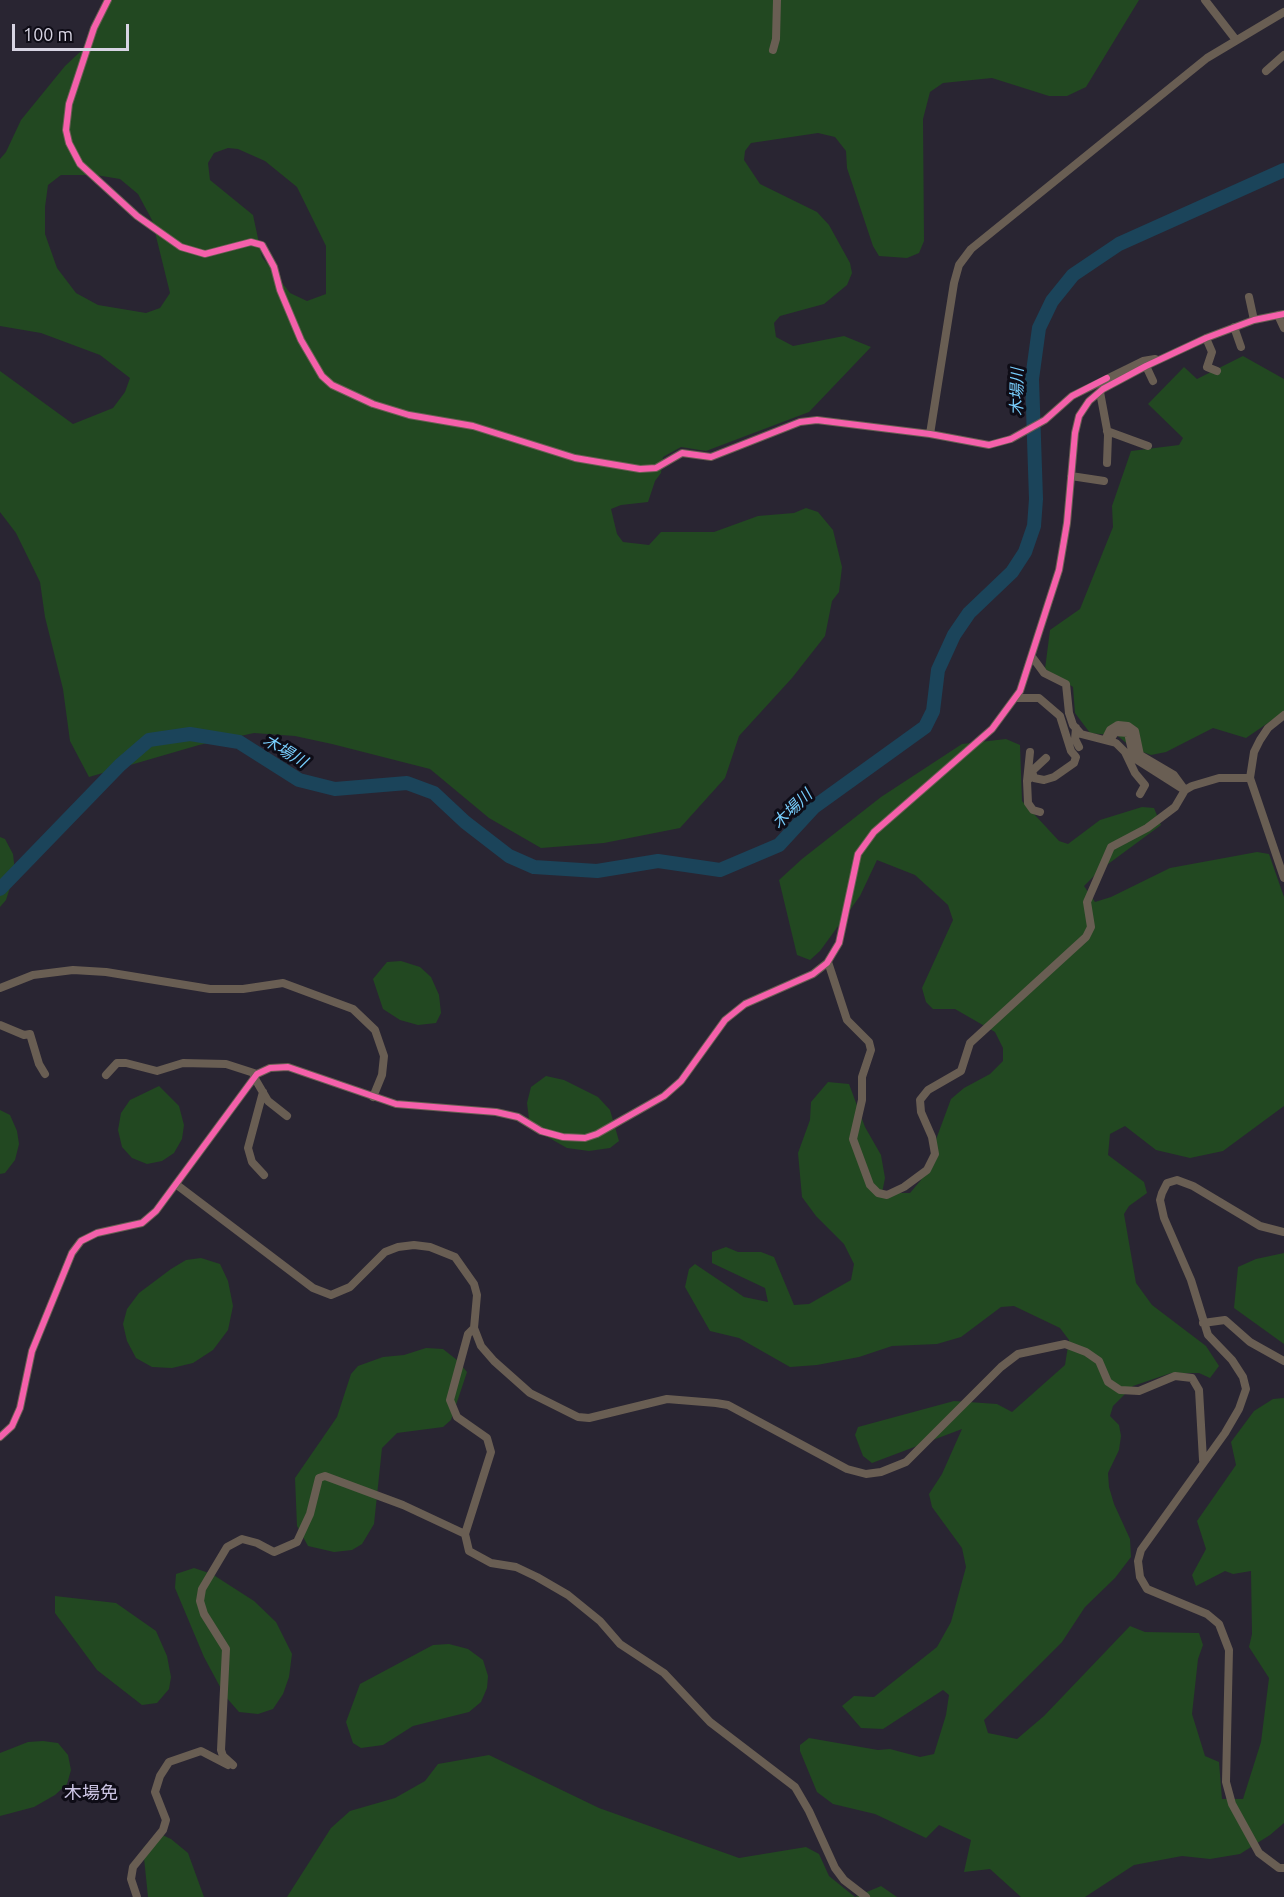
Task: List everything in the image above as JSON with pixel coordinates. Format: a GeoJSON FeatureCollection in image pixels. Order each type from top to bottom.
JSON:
{"type":"FeatureCollection","features":[{"type":"Feature","properties":{"kind":"street"},"geometry":{"type":"LineString","coordinates":[[108,0],[94,28],[69,104],[66,130],[72,150],[94,180],[137,216],[181,246],[205,254],[251,242],[262,245],[274,267],[280,290],[301,340],[322,376],[332,385],[373,404],[409,415],[473,426],[575,458],[640,469],[656,468],[682,453],[711,457],[800,422],[817,420],[930,434],[989,445],[1011,439],[1045,420],[1072,396],[1143,360],[1162,358]]}},
{"type":"Feature","properties":{"kind":"street"},"geometry":{"type":"LineString","coordinates":[[773,50],[776,39],[777,0]]}},
{"type":"Feature","properties":{"kind":"street"},"geometry":{"type":"LineString","coordinates":[[1205,0],[1236,40]]}},
{"type":"Feature","properties":{"kind":"street"},"geometry":{"type":"LineString","coordinates":[[930,434],[959,265],[971,249],[1207,58],[1284,12]]}},
{"type":"Feature","properties":{"kind":"street"},"geometry":{"type":"LineString","coordinates":[[1266,71],[1284,55]]}},
{"type":"Feature","properties":{"kind":"street"},"geometry":{"type":"LineString","coordinates":[[1249,297],[1254,320]]}},
{"type":"Feature","properties":{"kind":"street"},"geometry":{"type":"LineString","coordinates":[[0,1437],[12,1426],[20,1408],[32,1352],[72,1253],[81,1241],[97,1233],[142,1223],[156,1211],[255,1075],[270,1068],[288,1067],[373,1096],[421,1108],[496,1112],[518,1117],[541,1131],[563,1137],[585,1138],[597,1134],[664,1095],[681,1081],[725,1020],[746,1004],[813,975],[828,962],[839,943],[858,854],[874,832],[992,729],[1016,698],[1033,658],[1059,570],[1079,416],[1089,401],[1100,392],[1146,366],[1234,327],[1254,320],[1281,315],[1284,328]]}},
{"type":"Feature","properties":{"kind":"street"},"geometry":{"type":"LineString","coordinates":[[1234,327],[1241,347]]}},
{"type":"Feature","properties":{"kind":"street"},"geometry":{"type":"LineString","coordinates":[[1206,338],[1212,352],[1207,367],[1217,371]]}},
{"type":"Feature","properties":{"kind":"street"},"geometry":{"type":"LineString","coordinates":[[1146,366],[1153,381]]}},
{"type":"Feature","properties":{"kind":"street"},"geometry":{"type":"LineString","coordinates":[[1100,392],[1107,431],[1107,463]]}},
{"type":"Feature","properties":{"kind":"street"},"geometry":{"type":"LineString","coordinates":[[1107,431],[1148,446]]}},
{"type":"Feature","properties":{"kind":"street"},"geometry":{"type":"LineString","coordinates":[[1071,476],[1104,481]]}},
{"type":"Feature","properties":{"kind":"street"},"geometry":{"type":"LineString","coordinates":[[1033,658],[1044,673],[1066,684],[1075,726],[1074,739],[1079,747]]}},
{"type":"Feature","properties":{"kind":"street"},"geometry":{"type":"LineString","coordinates":[[1016,698],[1039,698],[1060,716],[1076,757],[1074,763],[1054,777],[1044,780],[1030,778]]}},
{"type":"Feature","properties":{"kind":"street"},"geometry":{"type":"LineString","coordinates":[[1284,715],[1268,728],[1260,740],[1254,752],[1250,778],[1284,878]]}},
{"type":"Feature","properties":{"kind":"street"},"geometry":{"type":"LineString","coordinates":[[1107,741],[1110,730],[1118,725],[1128,726],[1136,731],[1140,755],[1174,775],[1185,790]]}},
{"type":"Feature","properties":{"kind":"street"},"geometry":{"type":"LineString","coordinates":[[1064,729],[1075,726]]}},
{"type":"Feature","properties":{"kind":"street"},"geometry":{"type":"LineString","coordinates":[[1075,726],[1081,734],[1116,743],[1125,752],[1135,773],[1145,785],[1140,794]]}},
{"type":"Feature","properties":{"kind":"street"},"geometry":{"type":"LineString","coordinates":[[1030,752],[1028,803],[1033,810],[1040,812]]}},
{"type":"Feature","properties":{"kind":"street"},"geometry":{"type":"LineString","coordinates":[[1030,778],[1036,765],[1046,758]]}},
{"type":"Feature","properties":{"kind":"street"},"geometry":{"type":"LineString","coordinates":[[828,962],[847,1020],[869,1042],[871,1050],[862,1077],[862,1100],[853,1139],[870,1185],[878,1193],[887,1195],[904,1187],[927,1170],[935,1154],[932,1137],[921,1112],[920,1100],[928,1090],[961,1071],[970,1043],[1086,938],[1091,927],[1087,902],[1110,847],[1147,828],[1166,814],[1175,807],[1185,790],[1219,778],[1250,778]]}},
{"type":"Feature","properties":{"kind":"street"},"geometry":{"type":"LineString","coordinates":[[0,988],[33,975],[73,970],[106,972],[210,989],[283,983],[292,985],[353,1009],[375,1030],[384,1056],[382,1075],[373,1096]]}},
{"type":"Feature","properties":{"kind":"street"},"geometry":{"type":"LineString","coordinates":[[0,1025],[24,1035],[30,1034],[39,1064],[45,1074]]}},
{"type":"Feature","properties":{"kind":"street"},"geometry":{"type":"LineString","coordinates":[[106,1075],[117,1064],[126,1062],[157,1071],[183,1063],[226,1064],[255,1075],[268,1101],[287,1116]]}},
{"type":"Feature","properties":{"kind":"street"},"geometry":{"type":"LineString","coordinates":[[263,1092],[248,1148],[252,1162],[264,1175]]}},
{"type":"Feature","properties":{"kind":"street"},"geometry":{"type":"LineString","coordinates":[[1284,1232],[1260,1226],[1192,1186],[1177,1180],[1167,1183],[1160,1200],[1164,1218],[1191,1280],[1203,1323],[1208,1335],[1232,1360],[1243,1377],[1246,1389],[1239,1409],[1225,1433],[1203,1460],[1141,1550],[1138,1561],[1140,1577],[1147,1589],[1207,1614],[1220,1624],[1229,1650],[1226,1782],[1232,1804],[1259,1853],[1279,1868],[1284,1868]]}},
{"type":"Feature","properties":{"kind":"street"},"geometry":{"type":"LineString","coordinates":[[177,1185],[313,1288],[331,1295],[350,1287],[385,1252],[398,1247],[414,1245],[430,1247],[455,1257],[474,1284],[477,1295],[474,1328],[481,1346],[494,1361],[530,1393],[566,1413],[589,1418],[667,1399],[728,1405],[847,1469],[866,1474],[881,1472],[906,1462],[1001,1366],[1018,1354],[1065,1344],[1086,1352],[1099,1361],[1108,1382],[1120,1390],[1139,1391],[1176,1376],[1192,1378],[1199,1390],[1203,1460]]}},
{"type":"Feature","properties":{"kind":"street"},"geometry":{"type":"LineString","coordinates":[[1203,1323],[1225,1320],[1250,1342],[1284,1361]]}},
{"type":"Feature","properties":{"kind":"street"},"geometry":{"type":"LineString","coordinates":[[474,1328],[468,1334],[450,1400],[457,1417],[487,1438],[490,1452],[465,1534],[469,1551],[481,1558],[516,1568],[568,1595],[600,1621],[620,1644],[664,1672],[710,1722],[795,1787],[809,1811],[835,1868],[844,1880],[866,1897]]}},
{"type":"Feature","properties":{"kind":"street"},"geometry":{"type":"LineString","coordinates":[[137,1897],[131,1879],[133,1867],[163,1830],[166,1820],[155,1792],[160,1776],[169,1762],[201,1751],[232,1765],[223,1756],[221,1750],[226,1649],[204,1614],[200,1601],[202,1589],[227,1547],[242,1539],[257,1543],[274,1552],[297,1542],[310,1514],[319,1478],[325,1476],[403,1505],[465,1534]]}},
{"type":"Feature","properties":{"kind":"green space"},"geometry":{"type":"Polygon","coordinates":[[[104,0],[1139,0],[1086,87],[1067,96],[1049,96],[992,78],[943,83],[930,92],[923,119],[924,241],[919,253],[907,258],[879,256],[873,246],[847,168],[846,151],[835,137],[818,133],[751,143],[745,151],[744,160],[760,184],[817,212],[829,225],[850,263],[852,273],[847,285],[824,304],[780,316],[774,323],[776,337],[793,346],[844,336],[871,347],[809,412],[706,451],[681,447],[663,457],[661,473],[655,481],[648,502],[621,505],[611,509],[617,534],[623,542],[649,545],[661,532],[714,532],[758,516],[794,513],[806,508],[818,512],[833,530],[842,567],[839,592],[832,601],[825,636],[792,678],[739,736],[725,778],[680,828],[604,843],[541,848],[489,818],[430,769],[295,736],[254,733],[199,745],[89,777],[70,741],[63,689],[45,617],[40,582],[16,533],[0,512],[0,371],[73,424],[113,408],[125,392],[130,378],[100,355],[41,333],[0,326],[0,159],[6,152],[21,120],[65,66],[94,39],[104,0]],[[228,148],[214,153],[208,163],[210,180],[253,215],[262,257],[290,293],[307,301],[326,294],[326,246],[297,187],[265,161],[238,149],[228,148]],[[61,175],[48,185],[45,207],[45,234],[57,268],[76,293],[98,305],[146,313],[160,308],[170,293],[152,220],[138,194],[120,179],[96,175],[61,175]]]}},
{"type":"Feature","properties":{"kind":"green space"},"geometry":{"type":"Polygon","coordinates":[[[1243,356],[1284,379],[1284,712],[1246,738],[1213,728],[1166,752],[1151,755],[1132,748],[1118,736],[1090,733],[1075,713],[1073,687],[1045,669],[1050,630],[1080,609],[1113,527],[1112,506],[1131,451],[1179,445],[1183,438],[1148,404],[1184,367],[1197,379],[1243,356]]]}},
{"type":"Feature","properties":{"kind":"green space"},"geometry":{"type":"Polygon","coordinates":[[[1006,739],[1020,745],[1022,801],[1059,841],[1068,844],[1100,820],[1142,807],[1154,808],[1161,825],[1100,870],[1084,886],[1095,902],[1111,897],[1170,868],[1257,852],[1269,854],[1284,897],[1284,1106],[1223,1151],[1190,1158],[1156,1150],[1125,1126],[1110,1134],[1108,1155],[1144,1182],[1147,1193],[1129,1206],[1124,1214],[1136,1283],[1152,1305],[1206,1346],[1219,1366],[1210,1378],[1199,1373],[1171,1373],[1133,1386],[1113,1406],[1110,1416],[1119,1425],[1121,1436],[1119,1450],[1108,1473],[1109,1487],[1130,1539],[1131,1557],[1115,1578],[1085,1607],[1062,1642],[984,1720],[988,1733],[1017,1739],[1044,1716],[1130,1626],[1145,1632],[1199,1633],[1203,1645],[1198,1659],[1192,1714],[1205,1756],[1219,1762],[1222,1799],[1243,1799],[1261,1742],[1269,1678],[1249,1647],[1252,1634],[1251,1571],[1233,1574],[1225,1571],[1196,1586],[1192,1575],[1206,1549],[1197,1521],[1236,1465],[1231,1442],[1254,1411],[1273,1399],[1284,1398],[1284,1823],[1240,1854],[1210,1859],[1182,1856],[1134,1865],[1085,1897],[1021,1897],[990,1869],[964,1872],[971,1840],[939,1825],[926,1838],[875,1814],[833,1804],[817,1792],[800,1751],[800,1745],[809,1738],[878,1750],[890,1749],[920,1757],[934,1754],[946,1715],[949,1695],[943,1690],[883,1729],[861,1728],[842,1706],[854,1696],[874,1697],[937,1647],[951,1622],[966,1567],[962,1548],[932,1507],[929,1494],[942,1474],[962,1429],[872,1463],[863,1456],[855,1435],[858,1427],[954,1401],[997,1404],[1012,1412],[1065,1365],[1069,1340],[1060,1328],[1014,1306],[1001,1307],[961,1337],[937,1344],[892,1346],[859,1357],[817,1365],[790,1367],[739,1338],[710,1331],[685,1287],[689,1269],[695,1264],[744,1297],[768,1302],[765,1288],[712,1263],[712,1252],[726,1247],[738,1252],[761,1252],[774,1257],[794,1305],[809,1304],[851,1280],[854,1264],[844,1244],[816,1216],[802,1197],[798,1153],[810,1120],[811,1102],[828,1082],[849,1084],[865,1127],[881,1155],[885,1178],[882,1193],[910,1193],[921,1180],[951,1099],[964,1088],[990,1074],[1003,1061],[1003,1048],[995,1032],[955,1009],[933,1009],[926,1002],[922,988],[953,920],[948,905],[915,875],[877,860],[860,896],[820,951],[810,960],[797,955],[779,880],[881,797],[962,744],[1006,739]]]}},
{"type":"Feature","properties":{"kind":"green space"},"geometry":{"type":"Polygon","coordinates":[[[0,837],[5,839],[13,854],[15,872],[6,900],[0,907],[0,837]]]}},
{"type":"Feature","properties":{"kind":"green space"},"geometry":{"type":"Polygon","coordinates":[[[401,961],[420,967],[431,977],[439,995],[441,1013],[436,1023],[418,1025],[400,1020],[383,1009],[373,979],[387,962],[401,961]]]}},
{"type":"Feature","properties":{"kind":"green space"},"geometry":{"type":"Polygon","coordinates":[[[546,1076],[564,1080],[598,1097],[610,1110],[619,1141],[610,1148],[589,1151],[567,1148],[544,1135],[529,1119],[527,1103],[531,1087],[546,1076]]]}},
{"type":"Feature","properties":{"kind":"green space"},"geometry":{"type":"Polygon","coordinates":[[[159,1086],[179,1106],[184,1125],[182,1139],[174,1153],[162,1161],[147,1164],[132,1158],[122,1147],[118,1130],[121,1113],[130,1100],[159,1086]]]}},
{"type":"Feature","properties":{"kind":"green space"},"geometry":{"type":"Polygon","coordinates":[[[0,1110],[10,1115],[17,1131],[19,1144],[15,1160],[5,1173],[0,1174],[0,1110]]]}},
{"type":"Feature","properties":{"kind":"green space"},"geometry":{"type":"Polygon","coordinates":[[[1284,1253],[1284,1344],[1234,1308],[1238,1267],[1256,1259],[1284,1253]]]}},
{"type":"Feature","properties":{"kind":"green space"},"geometry":{"type":"Polygon","coordinates":[[[201,1258],[220,1264],[228,1281],[233,1306],[228,1330],[213,1350],[193,1363],[172,1368],[152,1367],[136,1358],[127,1341],[123,1324],[127,1309],[139,1293],[171,1269],[186,1260],[201,1258]]]}},
{"type":"Feature","properties":{"kind":"green space"},"geometry":{"type":"Polygon","coordinates":[[[426,1348],[443,1349],[467,1372],[451,1420],[443,1427],[397,1433],[382,1448],[374,1524],[362,1544],[352,1550],[334,1552],[308,1546],[297,1526],[295,1478],[337,1417],[351,1374],[358,1366],[383,1357],[404,1355],[426,1348]]]}},
{"type":"Feature","properties":{"kind":"green space"},"geometry":{"type":"Polygon","coordinates":[[[194,1568],[212,1574],[254,1601],[276,1622],[292,1654],[289,1677],[283,1694],[273,1709],[258,1714],[239,1712],[225,1696],[204,1657],[175,1588],[176,1574],[194,1568]]]}},
{"type":"Feature","properties":{"kind":"green space"},"geometry":{"type":"Polygon","coordinates":[[[55,1596],[116,1603],[156,1631],[167,1656],[171,1677],[169,1689],[157,1703],[142,1705],[97,1670],[55,1613],[55,1596]]]}},
{"type":"Feature","properties":{"kind":"green space"},"geometry":{"type":"Polygon","coordinates":[[[449,1644],[468,1649],[483,1660],[488,1676],[487,1688],[481,1702],[469,1712],[413,1726],[383,1745],[361,1748],[353,1743],[346,1722],[360,1684],[433,1645],[449,1644]]]}},
{"type":"Feature","properties":{"kind":"green space"},"geometry":{"type":"Polygon","coordinates":[[[28,1742],[58,1743],[68,1755],[71,1770],[67,1784],[55,1795],[34,1807],[0,1816],[0,1753],[28,1742]]]}},
{"type":"Feature","properties":{"kind":"green space"},"geometry":{"type":"Polygon","coordinates":[[[489,1755],[599,1808],[739,1858],[806,1847],[819,1854],[829,1876],[855,1897],[287,1897],[331,1828],[350,1811],[395,1798],[425,1781],[438,1764],[489,1755]]]}},
{"type":"Feature","properties":{"kind":"green space"},"geometry":{"type":"Polygon","coordinates":[[[158,1833],[171,1839],[188,1853],[204,1897],[148,1897],[143,1848],[158,1833]]]}},
{"type":"Feature","properties":{"kind":"green space"},"geometry":{"type":"Polygon","coordinates":[[[881,1886],[897,1897],[855,1897],[881,1886]]]}},
{"type":"Feature","properties":{"kind":"waterway","name":"木場川"},"geometry":{"type":"LineString","coordinates":[[0,889],[120,765],[149,740],[190,734],[239,742],[299,780],[335,789],[407,783],[434,793],[465,822],[509,856],[534,867],[597,871],[658,861],[720,870],[779,845],[814,807],[925,727],[933,711],[938,670],[954,635],[969,613],[1012,572],[1025,552],[1034,526],[1036,499],[1032,379],[1039,328],[1052,301],[1073,275],[1119,244],[1284,170]]}},
{"type":"Feature","properties":{"kind":"cycle path"},"geometry":{"type":"LineString","coordinates":[[108,0],[94,28],[69,104],[66,130],[69,143],[80,164],[137,216],[181,247],[205,254],[251,242],[262,245],[274,267],[280,290],[301,340],[322,376],[332,385],[373,404],[409,415],[473,426],[575,458],[640,469],[656,468],[682,453],[711,457],[800,422],[817,420],[930,434],[989,445],[1011,439],[1045,420],[1072,396],[1107,378]]}},
{"type":"Feature","properties":{"kind":"cycle path"},"geometry":{"type":"LineString","coordinates":[[0,1437],[12,1426],[20,1408],[32,1351],[72,1253],[81,1241],[97,1233],[142,1223],[156,1211],[257,1074],[270,1068],[288,1067],[396,1104],[496,1112],[518,1117],[541,1131],[563,1137],[585,1138],[597,1134],[664,1096],[681,1081],[725,1020],[745,1004],[813,974],[827,963],[839,943],[858,854],[874,832],[992,729],[1020,691],[1059,570],[1067,523],[1075,433],[1079,416],[1089,401],[1103,389],[1206,338],[1254,320],[1284,314]]}},
{"type":"Feature","properties":{"kind":"district","name":"木場免"},"geometry":{"type":"Point","coordinates":[91,1793]}}]}
